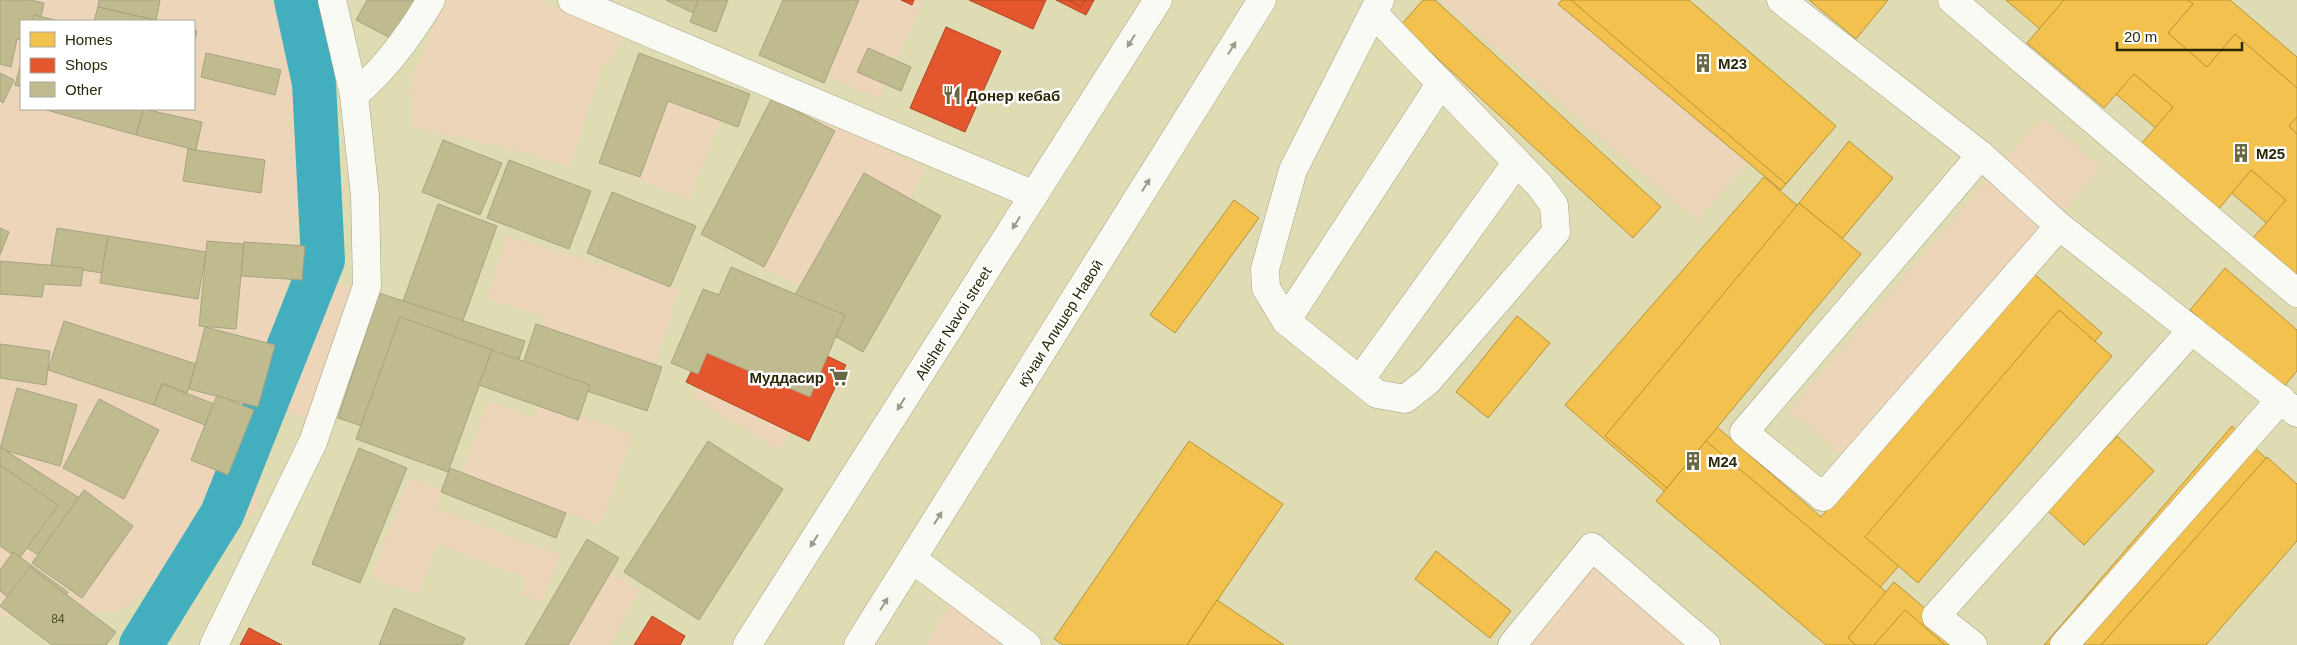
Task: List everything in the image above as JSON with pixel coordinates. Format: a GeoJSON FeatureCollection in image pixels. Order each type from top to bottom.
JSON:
{"type":"FeatureCollection","features":[{"type":"Feature","properties":{"kind":"street"},"geometry":{"type":"LineString","coordinates":[[214,645],[313,442],[367,286],[365,196],[354,95],[332,0]]}},
{"type":"Feature","properties":{"kind":"street"},"geometry":{"type":"LineString","coordinates":[[354,95],[375,78],[415,26],[431,0]]}},
{"type":"Feature","properties":{"kind":"street"},"geometry":{"type":"LineString","coordinates":[[572,0],[1034,195]]}},
{"type":"Feature","properties":{"kind":"street","name":"Alisher Navoi street"},"geometry":{"type":"LineString","coordinates":[[748,645],[1158,0]]}},
{"type":"Feature","properties":{"kind":"street","name":"кӯчаи Алишер Навоӣ"},"geometry":{"type":"LineString","coordinates":[[858,645],[1262,0]]}},
{"type":"Feature","properties":{"kind":"street"},"geometry":{"type":"LineString","coordinates":[[1780,0],[1981,155],[2059,226],[2289,406],[2064,645]]}},
{"type":"Feature","properties":{"kind":"street"},"geometry":{"type":"LineString","coordinates":[[1952,0],[2297,293]]}},
{"type":"Feature","properties":{"kind":"street"},"geometry":{"type":"LineString","coordinates":[[1377,6],[1441,83],[1517,162],[1554,205],[1556,232],[1428,381],[1405,399],[1377,394],[1286,321],[1266,288],[1265,269],[1293,170],[1377,6]]}},
{"type":"Feature","properties":{"kind":"street"},"geometry":{"type":"LineString","coordinates":[[1286,321],[1441,83]]}},
{"type":"Feature","properties":{"kind":"street"},"geometry":{"type":"LineString","coordinates":[[1981,155],[1744,432],[1823,497],[2059,226]]}},
{"type":"Feature","properties":{"kind":"street"},"geometry":{"type":"LineString","coordinates":[[1360,380],[1517,162]]}},
{"type":"Feature","properties":{"kind":"street"},"geometry":{"type":"LineString","coordinates":[[1973,645],[1936,616],[2192,330]]}},
{"type":"Feature","properties":{"kind":"street"},"geometry":{"type":"LineString","coordinates":[[1512,645],[1592,546],[1706,645]]}},
{"type":"Feature","properties":{"kind":"street"},"geometry":{"type":"LineString","coordinates":[[912,559],[1027,645]]}},
{"type":"Feature","properties":{"kind":"shaded area"},"geometry":{"type":"Polygon","coordinates":[[[0,0],[302,0],[329,53],[288,276],[257,508],[119,611],[0,616],[0,0]]]}},
{"type":"Feature","properties":{"kind":"shaded area"},"geometry":{"type":"Polygon","coordinates":[[[447,0],[540,0],[624,39],[607,64],[603,63],[570,167],[532,154],[413,127],[409,87],[438,16],[447,0]]]}},
{"type":"Feature","properties":{"kind":"shaded area"},"geometry":{"type":"Polygon","coordinates":[[[835,0],[924,0],[879,99],[805,65],[835,0]]]}},
{"type":"Feature","properties":{"kind":"shaded area"},"geometry":{"type":"Polygon","coordinates":[[[1439,0],[1556,0],[1747,163],[1697,221],[1439,0]]]}},
{"type":"Feature","properties":{"kind":"shaded area"},"geometry":{"type":"Polygon","coordinates":[[[657,91],[722,116],[689,200],[625,174],[657,91]]]}},
{"type":"Feature","properties":{"kind":"shaded area"},"geometry":{"type":"Polygon","coordinates":[[[822,116],[925,169],[852,313],[748,260],[822,116]]]}},
{"type":"Feature","properties":{"kind":"shaded area"},"geometry":{"type":"Polygon","coordinates":[[[2042,117],[2101,167],[1848,461],[1789,410],[2042,117]]]}},
{"type":"Feature","properties":{"kind":"shaded area"},"geometry":{"type":"Polygon","coordinates":[[[507,236],[679,288],[656,364],[542,330],[545,316],[487,299],[507,236]]]}},
{"type":"Feature","properties":{"kind":"shaded area"},"geometry":{"type":"Polygon","coordinates":[[[328,280],[374,294],[330,426],[285,411],[328,280]]]}},
{"type":"Feature","properties":{"kind":"shaded area"},"geometry":{"type":"Polygon","coordinates":[[[710,358],[808,402],[780,451],[692,396],[710,358]]]}},
{"type":"Feature","properties":{"kind":"shaded area"},"geometry":{"type":"Polygon","coordinates":[[[488,401],[533,418],[540,401],[633,435],[600,525],[461,475],[488,401]]]}},
{"type":"Feature","properties":{"kind":"shaded area"},"geometry":{"type":"Polygon","coordinates":[[[409,478],[443,490],[436,508],[560,555],[542,602],[520,594],[526,578],[437,544],[418,594],[371,577],[409,478]]]}},
{"type":"Feature","properties":{"kind":"shaded area"},"geometry":{"type":"Polygon","coordinates":[[[1600,557],[1724,645],[1524,645],[1600,557]]]}},
{"type":"Feature","properties":{"kind":"shaded area"},"geometry":{"type":"Polygon","coordinates":[[[592,563],[640,589],[609,645],[555,645],[592,563]]]}},
{"type":"Feature","properties":{"kind":"shaded area"},"geometry":{"type":"Polygon","coordinates":[[[958,593],[1031,645],[925,645],[958,593]]]}},
{"type":"Feature","properties":{"kind":"building: Homes"},"geometry":{"type":"Polygon","coordinates":[[[1423,0],[1435,0],[1661,207],[1633,238],[1401,25],[1423,0]]]}},
{"type":"Feature","properties":{"kind":"building: Homes","name":"М23"},"geometry":{"type":"Polygon","coordinates":[[[1562,0],[1672,0],[1830,132],[1781,190],[1558,4],[1562,0]]]}},
{"type":"Feature","properties":{"kind":"building: Homes","name":"М23"},"geometry":{"type":"Polygon","coordinates":[[[1571,0],[1689,0],[1836,126],[1786,184],[1571,0]]]}},
{"type":"Feature","properties":{"kind":"building: Homes"},"geometry":{"type":"Polygon","coordinates":[[[1809,0],[1888,0],[1856,39],[1809,0]]]}},
{"type":"Feature","properties":{"kind":"building: Homes","name":"М25"},"geometry":{"type":"Polygon","coordinates":[[[2006,0],[2230,0],[2297,57],[2297,249],[2006,0]]]}},
{"type":"Feature","properties":{"kind":"building: Homes","name":"М25"},"geometry":{"type":"Polygon","coordinates":[[[2064,0],[2188,0],[2193,4],[2168,33],[2207,67],[2235,34],[2297,88],[2297,117],[2289,126],[2297,134],[2297,278],[2252,239],[2286,200],[2251,170],[2218,210],[2141,144],[2173,107],[2134,74],[2104,108],[2027,43],[2064,0]]]}},
{"type":"Feature","properties":{"kind":"building: Homes"},"geometry":{"type":"Polygon","coordinates":[[[1849,141],[1893,178],[1842,239],[1799,203],[1849,141]]]}},
{"type":"Feature","properties":{"kind":"building: Homes","name":"М24"},"geometry":{"type":"Polygon","coordinates":[[[1764,177],[1825,229],[1680,395],[1821,517],[2033,273],[2102,333],[1835,639],[1565,405],[1764,177]]]}},
{"type":"Feature","properties":{"kind":"building: Homes"},"geometry":{"type":"Polygon","coordinates":[[[1234,200],[1259,218],[1175,333],[1150,315],[1234,200]]]}},
{"type":"Feature","properties":{"kind":"building: Homes"},"geometry":{"type":"Polygon","coordinates":[[[1799,203],[1861,254],[1667,488],[1605,436],[1799,203]]]}},
{"type":"Feature","properties":{"kind":"building: Homes"},"geometry":{"type":"Polygon","coordinates":[[[2225,268],[2297,330],[2297,371],[2282,389],[2190,310],[2225,268]]]}},
{"type":"Feature","properties":{"kind":"building: Homes"},"geometry":{"type":"Polygon","coordinates":[[[2059,310],[2112,356],[1918,583],[1865,537],[2059,310]]]}},
{"type":"Feature","properties":{"kind":"building: Homes"},"geometry":{"type":"Polygon","coordinates":[[[1517,316],[1550,343],[1488,418],[1456,392],[1517,316]]]}},
{"type":"Feature","properties":{"kind":"building: Homes"},"geometry":{"type":"Polygon","coordinates":[[[2232,426],[2297,488],[2157,645],[2044,645],[2232,426]]]}},
{"type":"Feature","properties":{"kind":"building: Homes"},"geometry":{"type":"Polygon","coordinates":[[[2117,436],[2154,471],[2084,545],[2047,510],[2117,436]]]}},
{"type":"Feature","properties":{"kind":"building: Homes"},"geometry":{"type":"Polygon","coordinates":[[[1189,441],[1283,504],[1187,645],[1063,645],[1054,639],[1189,441]]]}},
{"type":"Feature","properties":{"kind":"building: Homes"},"geometry":{"type":"Polygon","coordinates":[[[1706,441],[1904,607],[1873,645],[1826,645],[1656,501],[1706,441]]]}},
{"type":"Feature","properties":{"kind":"building: Homes"},"geometry":{"type":"Polygon","coordinates":[[[2267,457],[2297,484],[2297,541],[2206,645],[2101,645],[2267,457]]]}},
{"type":"Feature","properties":{"kind":"building: Homes"},"geometry":{"type":"Polygon","coordinates":[[[1436,551],[1511,611],[1490,638],[1415,579],[1436,551]]]}},
{"type":"Feature","properties":{"kind":"building: Homes"},"geometry":{"type":"Polygon","coordinates":[[[1894,582],[1968,645],[1856,645],[1848,638],[1894,582]]]}},
{"type":"Feature","properties":{"kind":"building: Homes"},"geometry":{"type":"Polygon","coordinates":[[[1217,600],[1284,645],[1187,645],[1217,600]]]}},
{"type":"Feature","properties":{"kind":"building: Homes"},"geometry":{"type":"Polygon","coordinates":[[[1905,610],[1945,645],[1874,645],[1905,610]]]}},
{"type":"Feature","properties":{"kind":"building: Shops"},"geometry":{"type":"Polygon","coordinates":[[[901,0],[914,0],[912,5],[901,0]]]}},
{"type":"Feature","properties":{"kind":"building: Shops"},"geometry":{"type":"Polygon","coordinates":[[[969,0],[1046,0],[1033,29],[969,0]]]}},
{"type":"Feature","properties":{"kind":"building: Shops"},"geometry":{"type":"Polygon","coordinates":[[[1056,0],[1094,0],[1086,15],[1056,0]]]}},
{"type":"Feature","properties":{"kind":"building: Shops"},"geometry":{"type":"Polygon","coordinates":[[[1068,0],[1085,0],[1081,7],[1068,0]]]}},
{"type":"Feature","properties":{"kind":"building: Shops"},"geometry":{"type":"Polygon","coordinates":[[[946,27],[1001,51],[965,132],[910,108],[946,27]]]}},
{"type":"Feature","properties":{"kind":"building: Shops"},"geometry":{"type":"Polygon","coordinates":[[[723,306],[846,365],[809,441],[686,382],[723,306]]]}},
{"type":"Feature","properties":{"kind":"building: Shops"},"geometry":{"type":"Polygon","coordinates":[[[652,616],[685,636],[680,645],[634,645],[652,616]]]}},
{"type":"Feature","properties":{"kind":"building: Shops"},"geometry":{"type":"Polygon","coordinates":[[[249,628],[282,645],[240,645],[249,628]]]}},
{"type":"Feature","properties":{"kind":"building: Other"},"geometry":{"type":"Polygon","coordinates":[[[0,0],[30,0],[44,3],[40,20],[20,20],[20,40],[17,39],[11,67],[0,64],[0,0]]]}},
{"type":"Feature","properties":{"kind":"building: Other"},"geometry":{"type":"Polygon","coordinates":[[[99,0],[160,0],[156,20],[98,7],[99,0]]]}},
{"type":"Feature","properties":{"kind":"building: Other"},"geometry":{"type":"Polygon","coordinates":[[[367,0],[418,0],[396,41],[356,20],[367,0]]]}},
{"type":"Feature","properties":{"kind":"building: Other"},"geometry":{"type":"Polygon","coordinates":[[[666,0],[699,0],[693,13],[666,0]]]}},
{"type":"Feature","properties":{"kind":"building: Other"},"geometry":{"type":"Polygon","coordinates":[[[698,0],[728,0],[716,32],[690,22],[698,0]]]}},
{"type":"Feature","properties":{"kind":"building: Other"},"geometry":{"type":"Polygon","coordinates":[[[783,0],[859,0],[824,83],[759,55],[783,0]]]}},
{"type":"Feature","properties":{"kind":"building: Other"},"geometry":{"type":"Polygon","coordinates":[[[98,7],[154,20],[94,20],[98,7]]]}},
{"type":"Feature","properties":{"kind":"building: Other"},"geometry":{"type":"Polygon","coordinates":[[[34,15],[55,20],[32,20],[34,15]]]}},
{"type":"Feature","properties":{"kind":"building: Other"},"geometry":{"type":"Polygon","coordinates":[[[868,48],[911,67],[901,91],[857,72],[868,48]]]}},
{"type":"Feature","properties":{"kind":"building: Other"},"geometry":{"type":"Polygon","coordinates":[[[206,53],[281,70],[275,95],[201,77],[206,53]]]}},
{"type":"Feature","properties":{"kind":"building: Other"},"geometry":{"type":"Polygon","coordinates":[[[639,53],[750,94],[738,127],[668,101],[640,177],[599,163],[639,53]]]}},
{"type":"Feature","properties":{"kind":"building: Other"},"geometry":{"type":"Polygon","coordinates":[[[20,67],[20,87],[15,85],[20,67]]]}},
{"type":"Feature","properties":{"kind":"building: Other"},"geometry":{"type":"Polygon","coordinates":[[[0,73],[14,80],[3,103],[0,101],[0,73]]]}},
{"type":"Feature","properties":{"kind":"building: Other"},"geometry":{"type":"Polygon","coordinates":[[[772,98],[835,131],[764,267],[701,234],[772,98]]]}},
{"type":"Feature","properties":{"kind":"building: Other"},"geometry":{"type":"Polygon","coordinates":[[[47,110],[144,110],[136,135],[47,110]]]}},
{"type":"Feature","properties":{"kind":"building: Other"},"geometry":{"type":"Polygon","coordinates":[[[144,110],[202,122],[196,150],[136,135],[144,110]]]}},
{"type":"Feature","properties":{"kind":"building: Other"},"geometry":{"type":"Polygon","coordinates":[[[443,140],[502,163],[480,215],[422,192],[443,140]]]}},
{"type":"Feature","properties":{"kind":"building: Other"},"geometry":{"type":"Polygon","coordinates":[[[188,149],[265,160],[261,193],[183,181],[188,149]]]}},
{"type":"Feature","properties":{"kind":"building: Other"},"geometry":{"type":"Polygon","coordinates":[[[509,160],[591,191],[569,249],[487,218],[509,160]]]}},
{"type":"Feature","properties":{"kind":"building: Other"},"geometry":{"type":"Polygon","coordinates":[[[864,173],[941,216],[863,352],[787,309],[864,173]]]}},
{"type":"Feature","properties":{"kind":"building: Other"},"geometry":{"type":"Polygon","coordinates":[[[612,192],[696,226],[670,287],[587,253],[612,192]]]}},
{"type":"Feature","properties":{"kind":"building: Other"},"geometry":{"type":"Polygon","coordinates":[[[438,204],[497,226],[461,326],[402,304],[438,204]]]}},
{"type":"Feature","properties":{"kind":"building: Other"},"geometry":{"type":"Polygon","coordinates":[[[0,228],[9,232],[0,255],[0,228]]]}},
{"type":"Feature","properties":{"kind":"building: Other"},"geometry":{"type":"Polygon","coordinates":[[[57,228],[108,236],[102,273],[51,265],[57,228]]]}},
{"type":"Feature","properties":{"kind":"building: Other"},"geometry":{"type":"Polygon","coordinates":[[[108,236],[206,252],[198,299],[100,283],[108,236]]]}},
{"type":"Feature","properties":{"kind":"building: Other"},"geometry":{"type":"Polygon","coordinates":[[[207,241],[244,244],[236,329],[199,326],[207,241]]]}},
{"type":"Feature","properties":{"kind":"building: Other"},"geometry":{"type":"Polygon","coordinates":[[[244,242],[305,246],[302,280],[241,276],[244,242]]]}},
{"type":"Feature","properties":{"kind":"building: Other"},"geometry":{"type":"Polygon","coordinates":[[[0,261],[83,268],[81,286],[44,284],[42,297],[0,294],[0,261]]]}},
{"type":"Feature","properties":{"kind":"building: Other"},"geometry":{"type":"Polygon","coordinates":[[[731,267],[845,315],[810,397],[707,353],[698,374],[671,363],[703,289],[719,295],[731,267]]]}},
{"type":"Feature","properties":{"kind":"building: Other"},"geometry":{"type":"Polygon","coordinates":[[[379,293],[525,341],[511,383],[462,368],[435,450],[338,418],[379,293]]]}},
{"type":"Feature","properties":{"kind":"building: Other"},"geometry":{"type":"Polygon","coordinates":[[[400,317],[492,350],[448,472],[356,439],[400,317]]]}},
{"type":"Feature","properties":{"kind":"building: Other"},"geometry":{"type":"Polygon","coordinates":[[[64,321],[196,364],[187,393],[162,383],[154,405],[48,370],[64,321]]]}},
{"type":"Feature","properties":{"kind":"building: Other"},"geometry":{"type":"Polygon","coordinates":[[[536,324],[662,367],[647,411],[521,369],[536,324]]]}},
{"type":"Feature","properties":{"kind":"building: Other"},"geometry":{"type":"Polygon","coordinates":[[[205,327],[275,345],[258,407],[189,389],[205,327]]]}},
{"type":"Feature","properties":{"kind":"building: Other"},"geometry":{"type":"Polygon","coordinates":[[[0,344],[50,351],[46,385],[0,378],[0,344]]]}},
{"type":"Feature","properties":{"kind":"building: Other"},"geometry":{"type":"Polygon","coordinates":[[[492,350],[590,385],[578,420],[479,385],[492,350]]]}},
{"type":"Feature","properties":{"kind":"building: Other"},"geometry":{"type":"Polygon","coordinates":[[[162,384],[214,404],[205,425],[154,405],[162,384]]]}},
{"type":"Feature","properties":{"kind":"building: Other"},"geometry":{"type":"Polygon","coordinates":[[[17,388],[77,405],[60,466],[0,449],[17,388]]]}},
{"type":"Feature","properties":{"kind":"building: Other"},"geometry":{"type":"Polygon","coordinates":[[[217,395],[254,410],[228,475],[191,460],[217,395]]]}},
{"type":"Feature","properties":{"kind":"building: Other"},"geometry":{"type":"Polygon","coordinates":[[[99,399],[159,430],[124,499],[63,468],[99,399]]]}},
{"type":"Feature","properties":{"kind":"building: Other"},"geometry":{"type":"Polygon","coordinates":[[[708,441],[783,489],[699,620],[624,572],[708,441]]]}},
{"type":"Feature","properties":{"kind":"building: Other"},"geometry":{"type":"Polygon","coordinates":[[[0,447],[106,515],[69,574],[0,531],[0,447]]]}},
{"type":"Feature","properties":{"kind":"building: Other"},"geometry":{"type":"Polygon","coordinates":[[[359,448],[407,468],[360,583],[312,564],[359,448]]]}},
{"type":"Feature","properties":{"kind":"building: Other"},"geometry":{"type":"Polygon","coordinates":[[[0,465],[58,505],[19,559],[0,546],[0,465]]]}},
{"type":"Feature","properties":{"kind":"building: Other"},"geometry":{"type":"Polygon","coordinates":[[[450,468],[566,513],[556,538],[441,492],[450,468]]]}},
{"type":"Feature","properties":{"kind":"building: Other"},"geometry":{"type":"Polygon","coordinates":[[[84,490],[133,526],[82,598],[32,563],[84,490]]]}},
{"type":"Feature","properties":{"kind":"building: Other"},"geometry":{"type":"Polygon","coordinates":[[[587,539],[619,558],[568,645],[525,645],[587,539]]]}},
{"type":"Feature","properties":{"kind":"building: Other"},"geometry":{"type":"Polygon","coordinates":[[[13,552],[68,592],[45,624],[0,591],[0,570],[13,552]]]}},
{"type":"Feature","properties":{"kind":"building: Other"},"geometry":{"type":"Polygon","coordinates":[[[30,567],[116,632],[106,645],[52,645],[0,606],[30,567]]]}},
{"type":"Feature","properties":{"kind":"building: Other"},"geometry":{"type":"Polygon","coordinates":[[[394,608],[465,638],[462,645],[379,645],[394,608]]]}},
{"type":"Feature","properties":{"kind":"waterway"},"geometry":{"type":"LineString","coordinates":[[141,645],[222,514],[323,260],[314,83],[296,0]]}},
{"type":"Feature","properties":{"kind":"place","name":"М23"},"geometry":{"type":"Point","coordinates":[1703,63]}},
{"type":"Feature","properties":{"kind":"place","name":"Донер кебаб"},"geometry":{"type":"Point","coordinates":[952,95]}},
{"type":"Feature","properties":{"kind":"place","name":"М25"},"geometry":{"type":"Point","coordinates":[2241,153]}},
{"type":"Feature","properties":{"kind":"place","name":"Муддасир"},"geometry":{"type":"Point","coordinates":[839,377]}},
{"type":"Feature","properties":{"kind":"place","name":"М24"},"geometry":{"type":"Point","coordinates":[1693,461]}}]}
